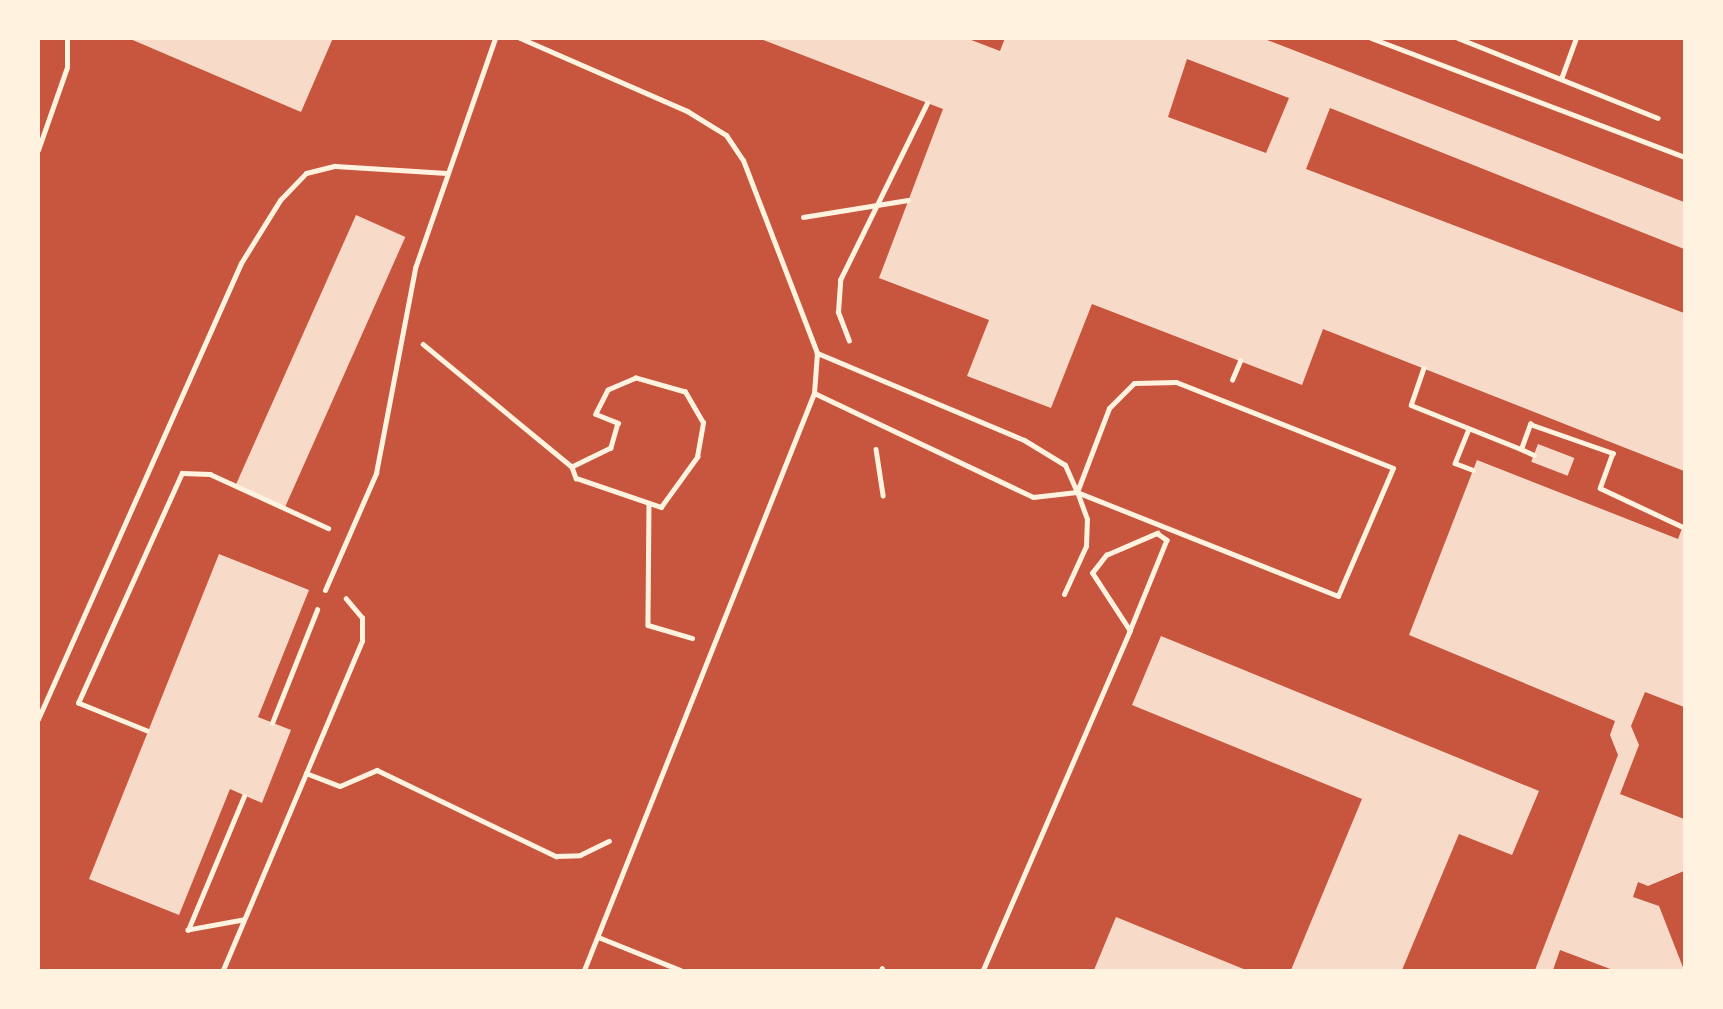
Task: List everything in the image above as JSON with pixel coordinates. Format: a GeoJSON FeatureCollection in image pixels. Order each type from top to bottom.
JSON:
{"type":"FeatureCollection","features":[{"type":"Feature","properties":{"kind":"lane"},"geometry":{"type":"LineString","coordinates":[[38,150],[67,67],[67,38]]}},
{"type":"Feature","properties":{"kind":"lane"},"geometry":{"type":"LineString","coordinates":[[325,590],[376,473],[400,326],[447,173],[495,38]]}},
{"type":"Feature","properties":{"kind":"lane"},"geometry":{"type":"LineString","coordinates":[[520,38],[687,111],[726,135],[743,160],[817,352],[814,393],[584,971]]}},
{"type":"Feature","properties":{"kind":"lane"},"geometry":{"type":"LineString","coordinates":[[1371,38],[1685,157]]}},
{"type":"Feature","properties":{"kind":"lane"},"geometry":{"type":"LineString","coordinates":[[38,719],[239,270],[280,200],[306,173],[369,164],[447,173]]}},
{"type":"Feature","properties":{"kind":"lane"},"geometry":{"type":"LineString","coordinates":[[817,352],[1024,440],[1065,466],[1087,519],[1086,546],[1064,594]]}},
{"type":"Feature","properties":{"kind":"lane"},"geometry":{"type":"LineString","coordinates":[[814,393],[1021,493],[1077,492],[1338,596],[1393,468],[1176,382],[1151,379],[1134,383],[1109,408],[1077,492]]}},
{"type":"Feature","properties":{"kind":"lane"},"geometry":{"type":"LineString","coordinates":[[598,937],[680,971]]}},
{"type":"Feature","properties":{"kind":"path"},"geometry":{"type":"LineString","coordinates":[[1458,38],[1672,124]]}},
{"type":"Feature","properties":{"kind":"path"},"geometry":{"type":"LineString","coordinates":[[1560,79],[1576,38]]}},
{"type":"Feature","properties":{"kind":"path"},"geometry":{"type":"LineString","coordinates":[[854,350],[840,321],[837,292],[876,201],[890,189],[927,103]]}},
{"type":"Feature","properties":{"kind":"path"},"geometry":{"type":"LineString","coordinates":[[803,217],[876,201],[908,200]]}},
{"type":"Feature","properties":{"kind":"path"},"geometry":{"type":"LineString","coordinates":[[400,326],[572,467],[576,478],[661,507],[697,457],[703,423],[685,391],[636,378],[608,390],[596,414],[618,423],[611,448],[572,467]]}},
{"type":"Feature","properties":{"kind":"path"},"geometry":{"type":"LineString","coordinates":[[1424,368],[1411,405],[1534,455]]}},
{"type":"Feature","properties":{"kind":"path"},"geometry":{"type":"LineString","coordinates":[[1521,449],[1530,424],[1613,453],[1600,488],[1683,527]]}},
{"type":"Feature","properties":{"kind":"path"},"geometry":{"type":"LineString","coordinates":[[1469,429],[1455,463],[1473,470]]}},
{"type":"Feature","properties":{"kind":"path"},"geometry":{"type":"LineString","coordinates":[[148,731],[78,703],[182,473],[210,474],[349,537]]}},
{"type":"Feature","properties":{"kind":"path"},"geometry":{"type":"LineString","coordinates":[[649,503],[648,625],[703,641]]}},
{"type":"Feature","properties":{"kind":"path"},"geometry":{"type":"LineString","coordinates":[[983,971],[1130,631],[1167,540],[1157,533],[1106,555],[1092,573],[1130,631]]}},
{"type":"Feature","properties":{"kind":"path"},"geometry":{"type":"LineString","coordinates":[[223,971],[362,641],[362,618],[344,598],[325,590],[272,723]]}},
{"type":"Feature","properties":{"kind":"path"},"geometry":{"type":"LineString","coordinates":[[306,773],[340,786],[377,770],[556,856],[580,855],[613,839]]}},
{"type":"Feature","properties":{"kind":"path"},"geometry":{"type":"LineString","coordinates":[[244,796],[188,930],[244,920]]}},
{"type":"Feature","properties":{"kind":"building"},"geometry":{"type":"Polygon","coordinates":[[[128,38],[333,38],[301,112],[128,38]]]}},
{"type":"Feature","properties":{"kind":"building"},"geometry":{"type":"Polygon","coordinates":[[[758,38],[966,38],[1000,51],[1005,38],[1262,38],[1684,202],[1684,249],[1330,108],[1306,169],[1684,313],[1684,471],[1323,329],[1302,385],[1092,304],[1051,408],[967,376],[989,320],[879,278],[943,109],[758,38]],[[1187,59],[1168,117],[1266,153],[1289,98],[1187,59]]]}},
{"type":"Feature","properties":{"kind":"building"},"geometry":{"type":"Polygon","coordinates":[[[356,215],[405,237],[285,508],[235,486],[356,215]]]}},
{"type":"Feature","properties":{"kind":"building"},"geometry":{"type":"Polygon","coordinates":[[[1538,444],[1574,458],[1568,476],[1531,462],[1538,444]]]}},
{"type":"Feature","properties":{"kind":"building"},"geometry":{"type":"Polygon","coordinates":[[[1477,460],[1678,539],[1684,523],[1684,707],[1645,692],[1631,726],[1639,745],[1620,794],[1684,819],[1684,871],[1648,886],[1638,882],[1633,897],[1659,906],[1684,970],[1613,970],[1560,950],[1553,970],[1535,970],[1618,755],[1610,735],[1615,721],[1409,635],[1477,460]]]}},
{"type":"Feature","properties":{"kind":"building"},"geometry":{"type":"Polygon","coordinates":[[[219,554],[309,590],[258,717],[291,730],[262,803],[230,789],[179,915],[89,879],[219,554]]]}},
{"type":"Feature","properties":{"kind":"building"},"geometry":{"type":"Polygon","coordinates":[[[1161,636],[1539,791],[1512,855],[1459,834],[1402,970],[1291,970],[1362,799],[1132,705],[1161,636]]]}},
{"type":"Feature","properties":{"kind":"building"},"geometry":{"type":"Polygon","coordinates":[[[1116,917],[1246,970],[1094,970],[1116,917]]]}}]}
